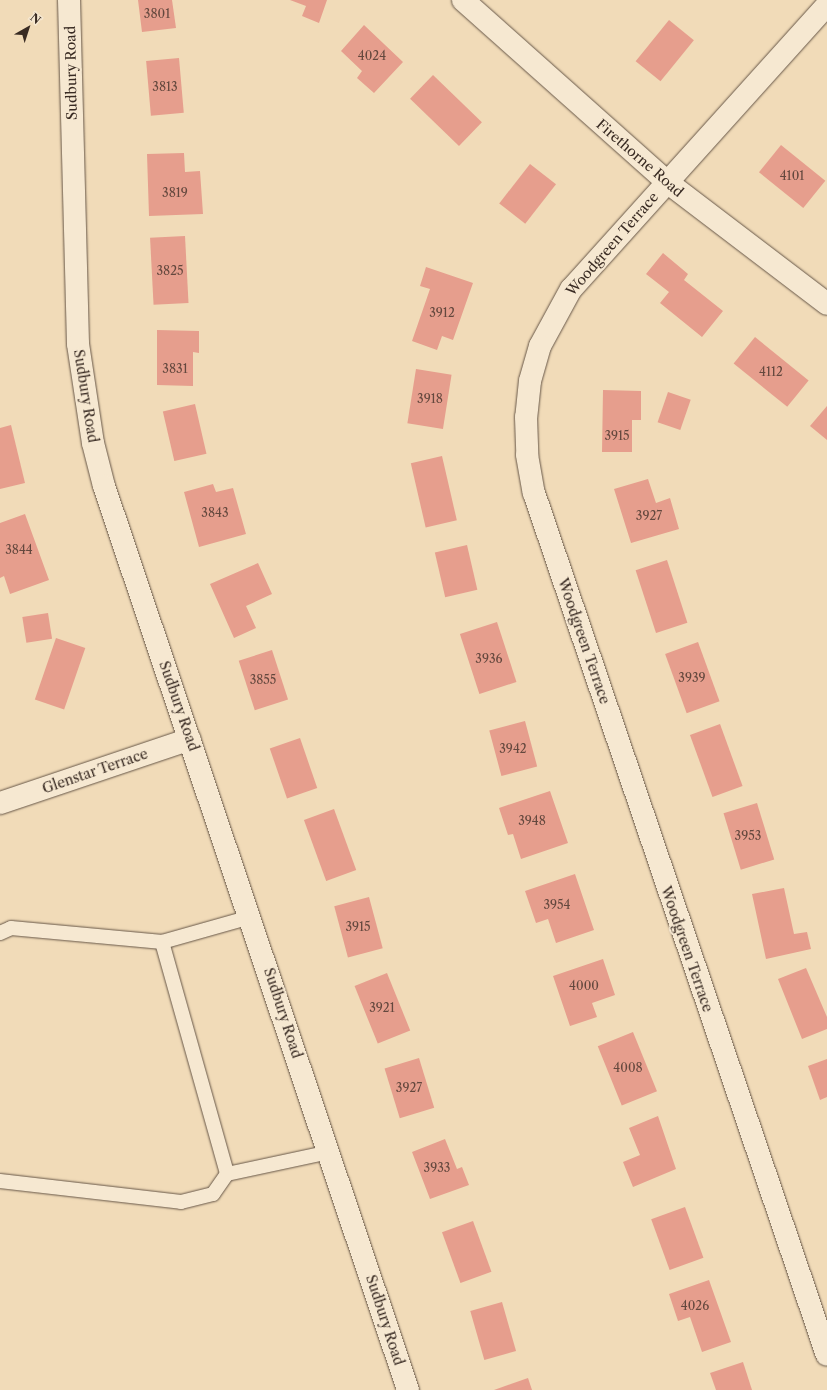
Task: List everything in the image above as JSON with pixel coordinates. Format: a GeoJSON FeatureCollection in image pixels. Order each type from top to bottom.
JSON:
{"type":"FeatureCollection","features":[{"type":"Feature","properties":{"kind":"street","name":"Sudbury Road"},"geometry":{"type":"LineString","coordinates":[[69,0],[73,201],[81,377],[104,486],[251,916],[408,1390]]}},
{"type":"Feature","properties":{"kind":"street","name":"Firethorne Road"},"geometry":{"type":"LineString","coordinates":[[463,0],[668,182],[827,304]]}},
{"type":"Feature","properties":{"kind":"street","name":"Woodgreen Terrace"},"geometry":{"type":"LineString","coordinates":[[827,5],[668,182],[590,266],[556,312],[540,346],[530,381],[526,417],[528,462],[534,493],[827,1355]]}},
{"type":"Feature","properties":{"kind":"street","name":"Glenstar Terrace"},"geometry":{"type":"LineString","coordinates":[[0,803],[190,739]]}},
{"type":"Feature","properties":{"kind":"lane"},"geometry":{"type":"LineString","coordinates":[[0,933],[11,928],[162,942],[251,916]]}},
{"type":"Feature","properties":{"kind":"lane"},"geometry":{"type":"LineString","coordinates":[[162,942],[227,1174]]}},
{"type":"Feature","properties":{"kind":"lane"},"geometry":{"type":"LineString","coordinates":[[0,1181],[181,1202],[213,1194],[227,1174],[330,1152]]}},
{"type":"Feature","properties":{"kind":"building"},"geometry":{"type":"Polygon","coordinates":[[[138,0],[172,0],[176,28],[142,32],[138,0]]]}},
{"type":"Feature","properties":{"kind":"building"},"geometry":{"type":"Polygon","coordinates":[[[290,0],[327,0],[319,23],[302,16],[306,6],[290,0]]]}},
{"type":"Feature","properties":{"kind":"building"},"geometry":{"type":"Polygon","coordinates":[[[669,20],[694,40],[661,81],[636,61],[669,20]]]}},
{"type":"Feature","properties":{"kind":"building"},"geometry":{"type":"Polygon","coordinates":[[[364,25],[403,62],[374,93],[357,78],[362,71],[341,51],[364,25]]]}},
{"type":"Feature","properties":{"kind":"building"},"geometry":{"type":"Polygon","coordinates":[[[179,58],[184,113],[151,116],[146,61],[179,58]]]}},
{"type":"Feature","properties":{"kind":"building"},"geometry":{"type":"Polygon","coordinates":[[[433,75],[482,122],[459,146],[410,99],[433,75]]]}},
{"type":"Feature","properties":{"kind":"building"},"geometry":{"type":"Polygon","coordinates":[[[781,145],[825,181],[803,208],[759,172],[781,145]]]}},
{"type":"Feature","properties":{"kind":"building"},"geometry":{"type":"Polygon","coordinates":[[[184,153],[185,172],[200,171],[203,214],[149,216],[147,154],[184,153]]]}},
{"type":"Feature","properties":{"kind":"building"},"geometry":{"type":"Polygon","coordinates":[[[530,164],[556,184],[525,224],[499,203],[530,164]]]}},
{"type":"Feature","properties":{"kind":"building"},"geometry":{"type":"Polygon","coordinates":[[[185,236],[189,303],[154,305],[150,238],[185,236]]]}},
{"type":"Feature","properties":{"kind":"building"},"geometry":{"type":"Polygon","coordinates":[[[663,253],[688,274],[684,280],[723,311],[702,337],[660,303],[669,292],[646,274],[663,253]]]}},
{"type":"Feature","properties":{"kind":"building"},"geometry":{"type":"Polygon","coordinates":[[[426,267],[473,283],[453,340],[442,336],[437,350],[412,341],[430,289],[420,286],[426,267]]]}},
{"type":"Feature","properties":{"kind":"building"},"geometry":{"type":"Polygon","coordinates":[[[157,330],[199,331],[199,353],[193,352],[193,386],[157,385],[157,330]]]}},
{"type":"Feature","properties":{"kind":"building"},"geometry":{"type":"Polygon","coordinates":[[[755,337],[809,380],[787,407],[734,363],[755,337]]]}},
{"type":"Feature","properties":{"kind":"building"},"geometry":{"type":"Polygon","coordinates":[[[416,369],[452,375],[443,429],[407,423],[416,369]]]}},
{"type":"Feature","properties":{"kind":"building"},"geometry":{"type":"Polygon","coordinates":[[[603,390],[641,391],[641,420],[632,420],[632,452],[602,452],[603,390]]]}},
{"type":"Feature","properties":{"kind":"building"},"geometry":{"type":"Polygon","coordinates":[[[668,392],[691,400],[680,430],[658,422],[668,392]]]}},
{"type":"Feature","properties":{"kind":"building"},"geometry":{"type":"Polygon","coordinates":[[[195,404],[206,454],[174,461],[163,411],[195,404]]]}},
{"type":"Feature","properties":{"kind":"building"},"geometry":{"type":"Polygon","coordinates":[[[827,406],[827,440],[810,426],[827,406]]]}},
{"type":"Feature","properties":{"kind":"building"},"geometry":{"type":"Polygon","coordinates":[[[11,425],[25,483],[0,489],[0,428],[11,425]]]}},
{"type":"Feature","properties":{"kind":"building"},"geometry":{"type":"Polygon","coordinates":[[[442,456],[457,520],[426,528],[411,463],[442,456]]]}},
{"type":"Feature","properties":{"kind":"building"},"geometry":{"type":"Polygon","coordinates":[[[648,479],[656,503],[670,498],[679,529],[631,543],[614,489],[648,479]]]}},
{"type":"Feature","properties":{"kind":"building"},"geometry":{"type":"Polygon","coordinates":[[[213,484],[216,492],[233,488],[246,534],[199,547],[184,492],[213,484]]]}},
{"type":"Feature","properties":{"kind":"building"},"geometry":{"type":"Polygon","coordinates":[[[25,514],[49,580],[10,594],[4,576],[0,578],[0,523],[25,514]]]}},
{"type":"Feature","properties":{"kind":"building"},"geometry":{"type":"Polygon","coordinates":[[[467,545],[477,590],[445,597],[435,552],[467,545]]]}},
{"type":"Feature","properties":{"kind":"building"},"geometry":{"type":"Polygon","coordinates":[[[667,560],[687,623],[656,633],[636,570],[667,560]]]}},
{"type":"Feature","properties":{"kind":"building"},"geometry":{"type":"Polygon","coordinates":[[[258,563],[272,594],[246,606],[256,628],[234,638],[210,584],[258,563]]]}},
{"type":"Feature","properties":{"kind":"building"},"geometry":{"type":"Polygon","coordinates":[[[48,613],[52,639],[26,643],[22,617],[48,613]]]}},
{"type":"Feature","properties":{"kind":"building"},"geometry":{"type":"Polygon","coordinates":[[[497,622],[516,682],[479,694],[460,634],[497,622]]]}},
{"type":"Feature","properties":{"kind":"building"},"geometry":{"type":"Polygon","coordinates":[[[56,638],[85,648],[64,710],[35,699],[56,638]]]}},
{"type":"Feature","properties":{"kind":"building"},"geometry":{"type":"Polygon","coordinates":[[[698,642],[720,701],[687,713],[665,654],[698,642]]]}},
{"type":"Feature","properties":{"kind":"building"},"geometry":{"type":"Polygon","coordinates":[[[272,650],[288,699],[255,710],[239,661],[272,650]]]}},
{"type":"Feature","properties":{"kind":"building"},"geometry":{"type":"Polygon","coordinates":[[[525,721],[537,766],[501,776],[489,731],[525,721]]]}},
{"type":"Feature","properties":{"kind":"building"},"geometry":{"type":"Polygon","coordinates":[[[720,724],[743,786],[713,797],[690,735],[720,724]]]}},
{"type":"Feature","properties":{"kind":"building"},"geometry":{"type":"Polygon","coordinates":[[[300,738],[317,788],[287,799],[270,748],[300,738]]]}},
{"type":"Feature","properties":{"kind":"building"},"geometry":{"type":"Polygon","coordinates":[[[550,791],[568,843],[521,859],[513,834],[508,835],[499,808],[550,791]]]}},
{"type":"Feature","properties":{"kind":"building"},"geometry":{"type":"Polygon","coordinates":[[[757,803],[774,859],[741,870],[724,813],[757,803]]]}},
{"type":"Feature","properties":{"kind":"building"},"geometry":{"type":"Polygon","coordinates":[[[334,809],[356,870],[326,881],[304,820],[334,809]]]}},
{"type":"Feature","properties":{"kind":"building"},"geometry":{"type":"Polygon","coordinates":[[[575,874],[594,930],[556,943],[548,919],[536,923],[525,891],[575,874]]]}},
{"type":"Feature","properties":{"kind":"building"},"geometry":{"type":"Polygon","coordinates":[[[784,888],[794,934],[807,932],[811,949],[766,959],[752,894],[784,888]]]}},
{"type":"Feature","properties":{"kind":"building"},"geometry":{"type":"Polygon","coordinates":[[[369,897],[383,948],[348,958],[334,906],[369,897]]]}},
{"type":"Feature","properties":{"kind":"building"},"geometry":{"type":"Polygon","coordinates":[[[603,959],[615,995],[592,1003],[597,1017],[570,1026],[553,976],[603,959]]]}},
{"type":"Feature","properties":{"kind":"building"},"geometry":{"type":"Polygon","coordinates":[[[806,968],[827,1017],[827,1029],[802,1039],[778,979],[806,968]]]}},
{"type":"Feature","properties":{"kind":"building"},"geometry":{"type":"Polygon","coordinates":[[[387,973],[410,1030],[378,1044],[355,986],[387,973]]]}},
{"type":"Feature","properties":{"kind":"building"},"geometry":{"type":"Polygon","coordinates":[[[633,1032],[657,1091],[622,1106],[598,1046],[633,1032]]]}},
{"type":"Feature","properties":{"kind":"building"},"geometry":{"type":"Polygon","coordinates":[[[419,1058],[434,1108],[400,1118],[385,1069],[419,1058]]]}},
{"type":"Feature","properties":{"kind":"building"},"geometry":{"type":"Polygon","coordinates":[[[827,1059],[827,1097],[820,1100],[808,1066],[827,1059]]]}},
{"type":"Feature","properties":{"kind":"building"},"geometry":{"type":"Polygon","coordinates":[[[658,1116],[676,1169],[633,1187],[623,1162],[640,1155],[629,1128],[658,1116]]]}},
{"type":"Feature","properties":{"kind":"building"},"geometry":{"type":"Polygon","coordinates":[[[445,1139],[457,1169],[462,1167],[469,1185],[430,1199],[412,1152],[445,1139]]]}},
{"type":"Feature","properties":{"kind":"building"},"geometry":{"type":"Polygon","coordinates":[[[685,1207],[703,1258],[670,1270],[651,1219],[685,1207]]]}},
{"type":"Feature","properties":{"kind":"building"},"geometry":{"type":"Polygon","coordinates":[[[473,1221],[491,1272],[460,1283],[442,1232],[473,1221]]]}},
{"type":"Feature","properties":{"kind":"building"},"geometry":{"type":"Polygon","coordinates":[[[709,1280],[731,1342],[702,1352],[690,1317],[678,1321],[669,1294],[709,1280]]]}},
{"type":"Feature","properties":{"kind":"building"},"geometry":{"type":"Polygon","coordinates":[[[502,1302],[516,1351],[484,1360],[470,1311],[502,1302]]]}},
{"type":"Feature","properties":{"kind":"building"},"geometry":{"type":"Polygon","coordinates":[[[743,1362],[752,1390],[716,1390],[710,1373],[743,1362]]]}},
{"type":"Feature","properties":{"kind":"building"},"geometry":{"type":"Polygon","coordinates":[[[528,1378],[532,1390],[494,1390],[528,1378]]]}}]}
